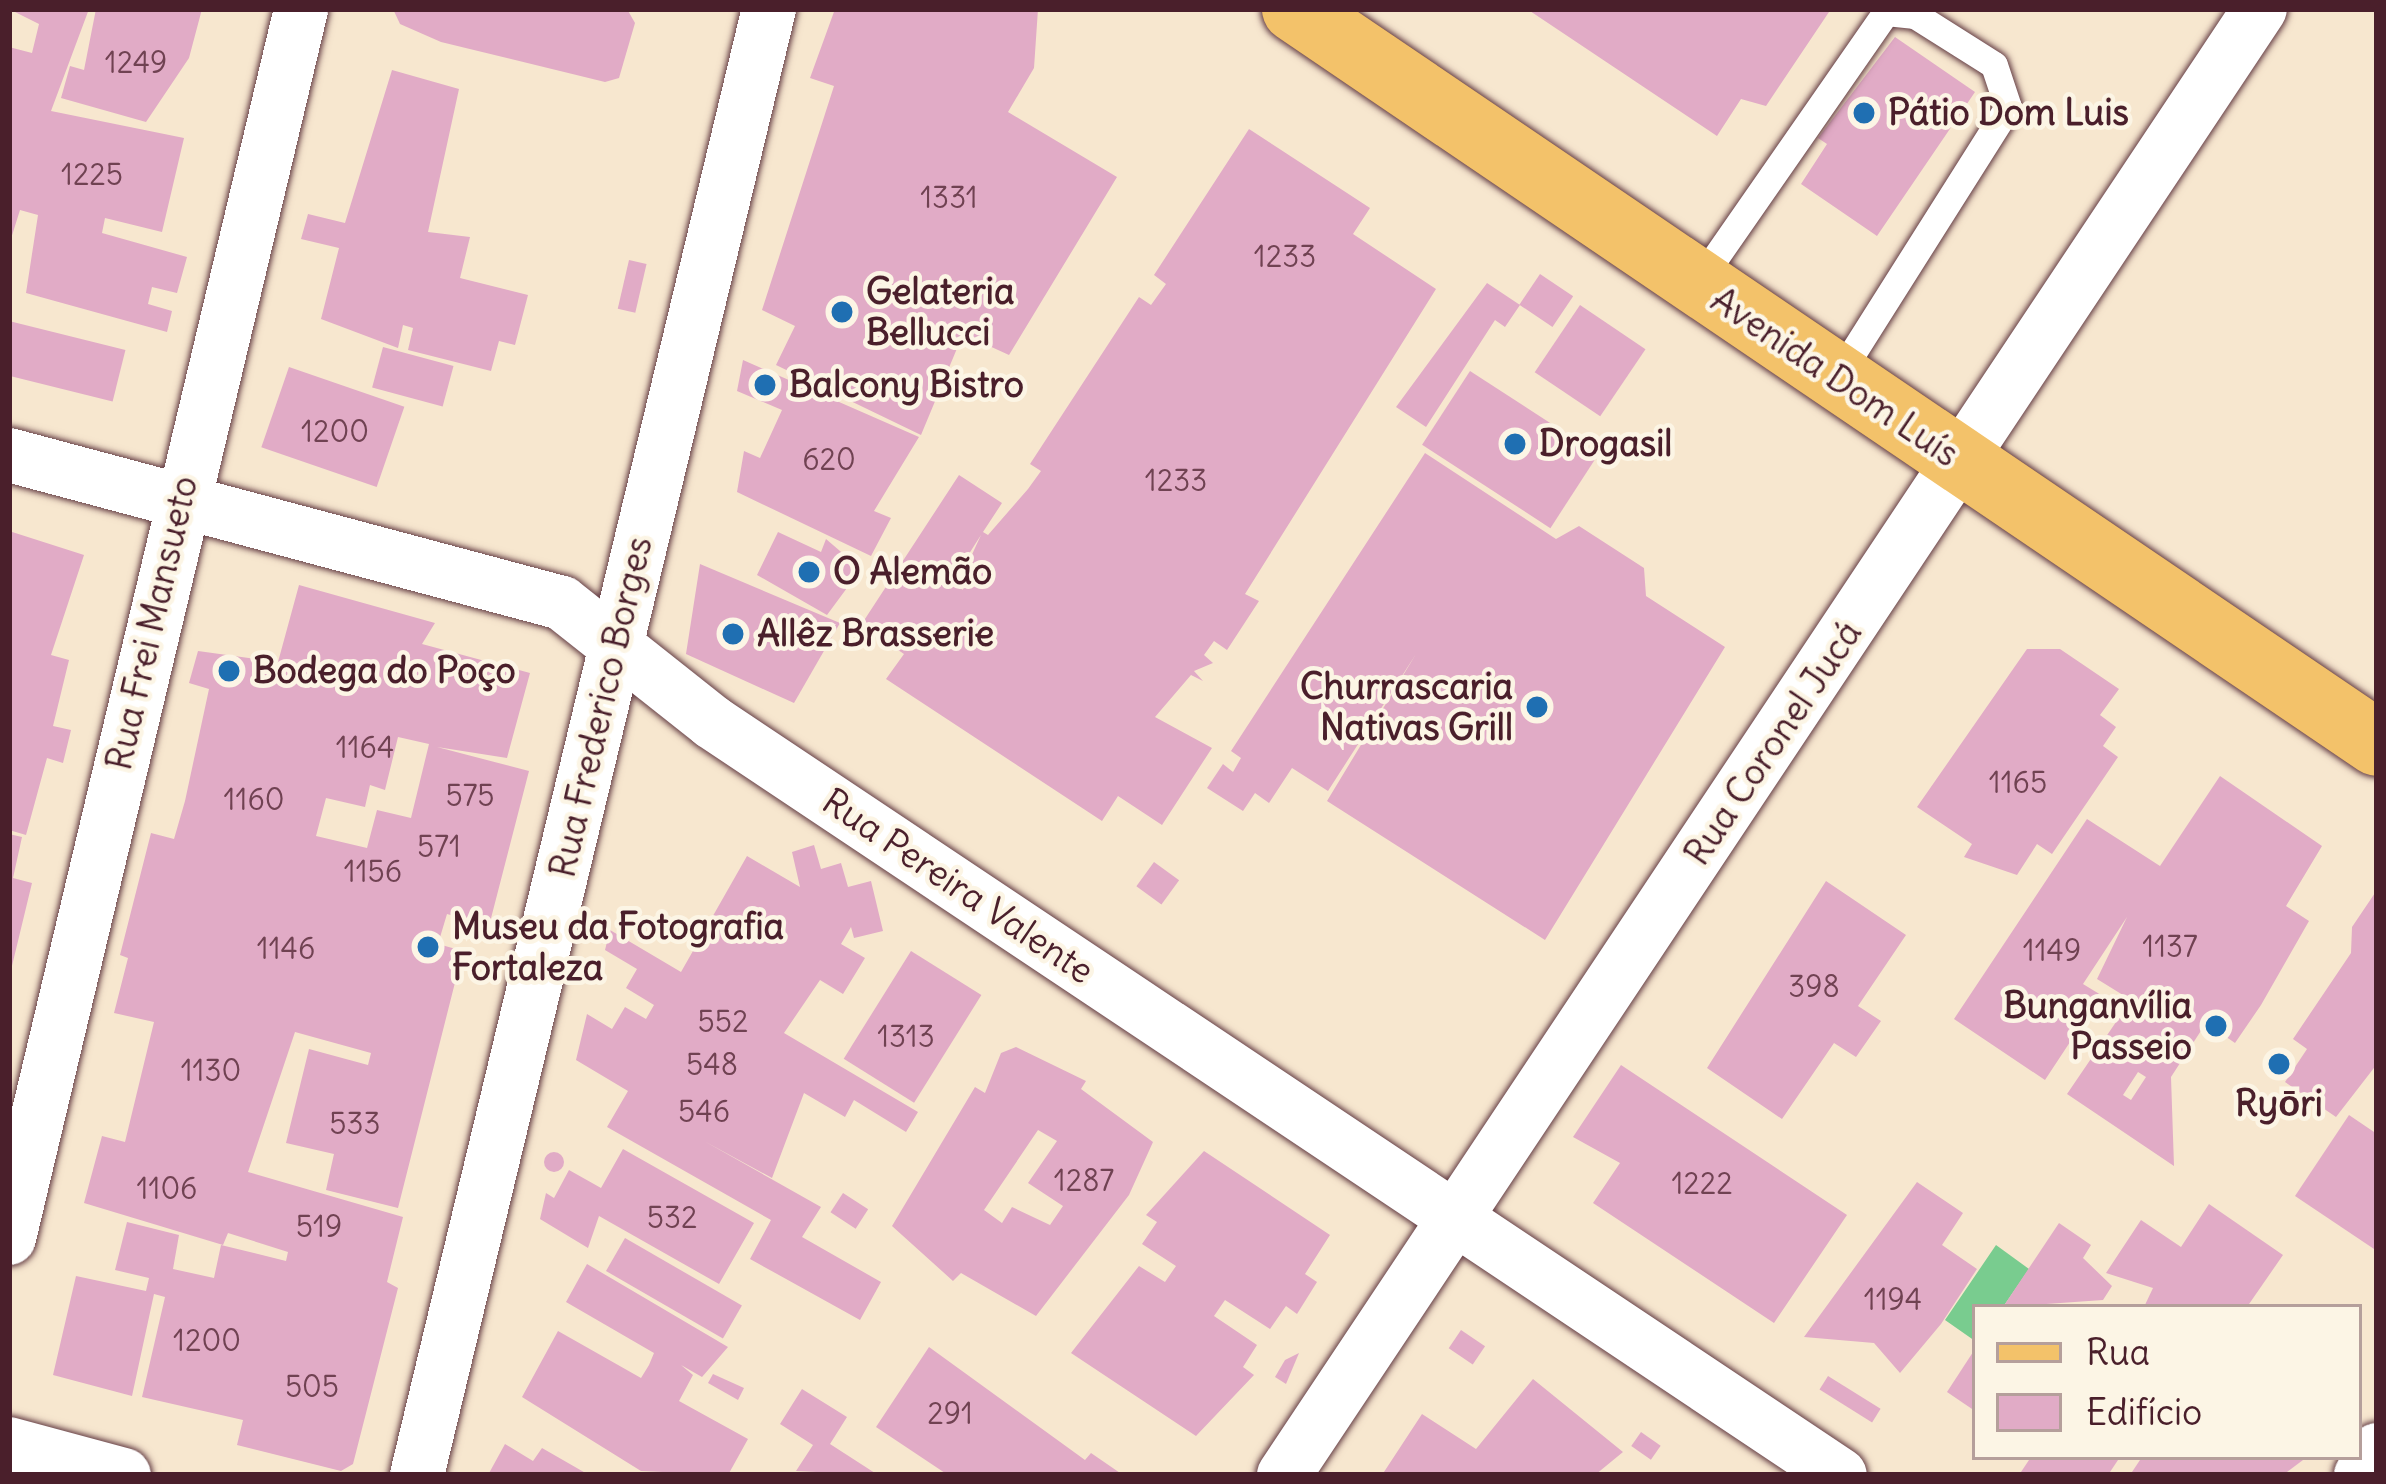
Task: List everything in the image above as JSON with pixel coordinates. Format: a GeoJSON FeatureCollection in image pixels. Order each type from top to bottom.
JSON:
{"type":"FeatureCollection","features":[{"type":"Feature","properties":{"kind":"main road","name":"Avenida Dom Luís"},"geometry":{"type":"LineString","coordinates":[[1295,9],[2377,743]]}},
{"type":"Feature","properties":{"kind":"street","name":"Rua Frei Mansueto"},"geometry":{"type":"LineString","coordinates":[[9,1238],[301,9]]}},
{"type":"Feature","properties":{"kind":"street","name":"Rua Frederico Borges"},"geometry":{"type":"LineString","coordinates":[[417,1475],[769,9]]}},
{"type":"Feature","properties":{"kind":"street","name":"Rua Coronel Jucá"},"geometry":{"type":"LineString","coordinates":[[1284,1475],[1454,1213],[1962,463],[2260,9]]}},
{"type":"Feature","properties":{"kind":"street","name":"Rua Pereira Valente"},"geometry":{"type":"LineString","coordinates":[[9,455],[562,603],[712,722],[1840,1475]]}},
{"type":"Feature","properties":{"kind":"street"},"geometry":{"type":"LineString","coordinates":[[9,1444],[124,1475]]}},
{"type":"Feature","properties":{"kind":"street"},"geometry":{"type":"LineString","coordinates":[[2361,1475],[2377,1450]]}},
{"type":"Feature","properties":{"kind":"lane"},"geometry":{"type":"LineString","coordinates":[[1697,283],[1886,12],[1915,15],[1978,54],[2007,86],[2008,107],[1837,378]]}},
{"type":"Feature","properties":{"kind":"green space"},"geometry":{"type":"Polygon","coordinates":[[[1996,1245],[2029,1269],[2005,1304],[1972,1304],[1972,1339],[1945,1320],[1996,1245]]]}},
{"type":"Feature","properties":{"kind":"building"},"geometry":{"type":"Polygon","coordinates":[[[9,9],[89,9],[51,111],[184,138],[162,232],[105,218],[102,233],[187,257],[177,293],[152,287],[148,304],[172,311],[167,332],[26,293],[38,215],[20,210],[9,245],[9,47],[32,53],[39,24],[9,9]]]}},
{"type":"Feature","properties":{"kind":"building"},"geometry":{"type":"Polygon","coordinates":[[[96,9],[202,9],[189,58],[146,122],[61,98],[70,66],[84,70],[96,9]]]}},
{"type":"Feature","properties":{"kind":"building"},"geometry":{"type":"Polygon","coordinates":[[[393,9],[627,9],[635,23],[619,78],[605,82],[441,42],[400,24],[393,9]]]}},
{"type":"Feature","properties":{"kind":"building"},"geometry":{"type":"Polygon","coordinates":[[[835,9],[1038,9],[1034,68],[1008,112],[1117,177],[1009,355],[963,334],[921,435],[776,365],[795,326],[762,310],[834,86],[810,78],[835,9]]]}},
{"type":"Feature","properties":{"kind":"building"},"geometry":{"type":"Polygon","coordinates":[[[1527,9],[1831,9],[1766,106],[1741,99],[1717,136],[1527,9]]]}},
{"type":"Feature","properties":{"kind":"building"},"geometry":{"type":"Polygon","coordinates":[[[1895,37],[1975,92],[1877,236],[1801,184],[1827,144],[1818,138],[1895,37]]]}},
{"type":"Feature","properties":{"kind":"building"},"geometry":{"type":"Polygon","coordinates":[[[392,70],[459,89],[428,232],[470,237],[460,278],[528,295],[515,345],[499,341],[491,371],[408,350],[413,328],[403,325],[398,348],[321,319],[339,248],[301,239],[308,214],[345,223],[392,70]]]}},
{"type":"Feature","properties":{"kind":"building"},"geometry":{"type":"Polygon","coordinates":[[[1249,129],[1370,208],[1353,234],[1436,289],[1245,594],[1259,601],[1227,650],[1214,641],[1204,655],[1213,663],[1194,671],[1203,681],[1191,675],[1155,717],[1212,748],[1162,825],[1118,796],[1102,821],[886,679],[904,654],[861,625],[959,475],[1002,503],[983,532],[988,535],[1028,489],[1041,471],[1030,464],[1139,297],[1151,305],[1166,284],[1154,275],[1249,129]],[[981,535],[951,582],[963,590],[962,576],[981,535]]]}},
{"type":"Feature","properties":{"kind":"building"},"geometry":{"type":"Polygon","coordinates":[[[629,260],[647,264],[635,313],[618,309],[629,260]]]}},
{"type":"Feature","properties":{"kind":"building"},"geometry":{"type":"Polygon","coordinates":[[[1540,274],[1573,296],[1552,327],[1519,305],[1540,274]]]}},
{"type":"Feature","properties":{"kind":"building"},"geometry":{"type":"Polygon","coordinates":[[[1487,283],[1520,305],[1505,327],[1495,320],[1426,427],[1396,407],[1487,283]]]}},
{"type":"Feature","properties":{"kind":"building"},"geometry":{"type":"Polygon","coordinates":[[[1580,305],[1645,349],[1600,416],[1535,372],[1580,305]]]}},
{"type":"Feature","properties":{"kind":"building"},"geometry":{"type":"Polygon","coordinates":[[[9,321],[125,350],[113,401],[9,376],[9,321]]]}},
{"type":"Feature","properties":{"kind":"building"},"geometry":{"type":"Polygon","coordinates":[[[383,347],[454,366],[443,406],[372,388],[383,347]]]}},
{"type":"Feature","properties":{"kind":"building"},"geometry":{"type":"Polygon","coordinates":[[[743,360],[919,437],[874,511],[891,518],[871,556],[737,492],[744,451],[760,458],[782,410],[737,391],[743,360]]]}},
{"type":"Feature","properties":{"kind":"building"},"geometry":{"type":"Polygon","coordinates":[[[289,367],[404,407],[377,487],[261,447],[289,367]]]}},
{"type":"Feature","properties":{"kind":"building"},"geometry":{"type":"Polygon","coordinates":[[[1470,371],[1598,454],[1550,528],[1422,445],[1470,371]]]}},
{"type":"Feature","properties":{"kind":"building","name":"Churrascaria Nativas Grill"},"geometry":{"type":"Polygon","coordinates":[[[1425,453],[1556,539],[1579,526],[1644,568],[1646,596],[1725,647],[1545,940],[1327,801],[1416,654],[1328,791],[1292,768],[1269,803],[1255,793],[1243,811],[1207,788],[1223,764],[1233,772],[1241,758],[1231,751],[1425,453]]]}},
{"type":"Feature","properties":{"kind":"building"},"geometry":{"type":"Polygon","coordinates":[[[9,531],[84,555],[51,655],[69,660],[53,726],[71,730],[63,763],[47,758],[26,835],[9,830],[9,531]]]}},
{"type":"Feature","properties":{"kind":"building","name":"O Alemão"},"geometry":{"type":"Polygon","coordinates":[[[778,532],[821,552],[826,539],[861,569],[827,615],[757,575],[778,532]]]}},
{"type":"Feature","properties":{"kind":"building"},"geometry":{"type":"Polygon","coordinates":[[[700,564],[840,623],[794,703],[686,654],[700,564]]]}},
{"type":"Feature","properties":{"kind":"building"},"geometry":{"type":"Polygon","coordinates":[[[299,585],[435,623],[422,644],[530,673],[507,758],[437,747],[529,771],[489,926],[447,914],[438,944],[463,951],[398,1208],[326,1190],[334,1154],[286,1143],[309,1049],[368,1065],[371,1053],[295,1032],[248,1172],[403,1217],[387,1282],[398,1288],[353,1464],[341,1471],[237,1445],[243,1420],[142,1397],[165,1297],[154,1294],[132,1396],[53,1375],[76,1276],[146,1291],[149,1278],[115,1270],[127,1222],[179,1235],[173,1269],[214,1278],[221,1245],[286,1261],[288,1252],[228,1233],[223,1245],[84,1203],[102,1136],[125,1142],[154,1022],[114,1013],[128,958],[120,955],[151,833],[174,839],[185,801],[209,689],[189,683],[198,651],[278,662],[299,585]],[[398,737],[385,790],[370,785],[365,807],[326,798],[316,836],[367,848],[377,810],[411,818],[429,744],[398,737]]]}},
{"type":"Feature","properties":{"kind":"building"},"geometry":{"type":"Polygon","coordinates":[[[2027,649],[2060,649],[2119,689],[2100,715],[2116,727],[2103,746],[2118,757],[2052,854],[2037,844],[2017,875],[1964,857],[1972,844],[1917,807],[2027,649]]]}},
{"type":"Feature","properties":{"kind":"building"},"geometry":{"type":"Polygon","coordinates":[[[2220,776],[2322,846],[2286,906],[2309,921],[2261,1005],[2235,1043],[2206,1023],[2171,1077],[2174,1166],[2067,1094],[2131,1000],[2097,979],[2127,917],[2083,984],[2101,995],[2045,1080],[1954,1019],[2087,819],[2160,866],[2220,776]],[[2138,1072],[2123,1095],[2131,1100],[2146,1077],[2138,1072]]]}},
{"type":"Feature","properties":{"kind":"building"},"geometry":{"type":"Polygon","coordinates":[[[9,834],[22,837],[13,878],[32,883],[11,970],[9,834]]]}},
{"type":"Feature","properties":{"kind":"building"},"geometry":{"type":"Polygon","coordinates":[[[814,845],[821,869],[841,863],[848,887],[871,881],[883,931],[854,938],[851,927],[841,944],[865,958],[843,994],[820,980],[784,1033],[918,1112],[906,1132],[854,1100],[845,1117],[804,1093],[772,1178],[704,1141],[821,1207],[802,1237],[881,1282],[860,1320],[750,1259],[771,1220],[607,1127],[628,1091],[576,1060],[587,1014],[612,1029],[625,1007],[646,1019],[654,1005],[626,988],[637,969],[605,950],[610,930],[681,972],[747,856],[800,887],[792,852],[814,845]]]}},
{"type":"Feature","properties":{"kind":"building"},"geometry":{"type":"Polygon","coordinates":[[[1154,862],[1179,880],[1161,904],[1136,886],[1154,862]]]}},
{"type":"Feature","properties":{"kind":"building"},"geometry":{"type":"Polygon","coordinates":[[[1826,881],[1906,935],[1858,1006],[1881,1021],[1856,1057],[1834,1043],[1782,1119],[1707,1068],[1826,881]]]}},
{"type":"Feature","properties":{"kind":"building"},"geometry":{"type":"Polygon","coordinates":[[[2377,890],[2377,1064],[2336,1117],[2285,1082],[2307,1049],[2293,1039],[2351,953],[2352,927],[2377,890]]]}},
{"type":"Feature","properties":{"kind":"building"},"geometry":{"type":"Polygon","coordinates":[[[911,951],[981,995],[914,1103],[844,1059],[911,951]]]}},
{"type":"Feature","properties":{"kind":"building"},"geometry":{"type":"Polygon","coordinates":[[[1016,1047],[1086,1081],[1081,1089],[1153,1142],[1129,1195],[1036,1316],[961,1273],[953,1281],[892,1226],[975,1087],[985,1093],[1001,1053],[1016,1047]],[[1038,1130],[984,1210],[1002,1223],[1012,1207],[1050,1225],[1063,1206],[1028,1183],[1057,1141],[1038,1130]]]}},
{"type":"Feature","properties":{"kind":"building"},"geometry":{"type":"Polygon","coordinates":[[[1621,1065],[1847,1215],[1774,1323],[1593,1203],[1620,1163],[1573,1137],[1621,1065]]]}},
{"type":"Feature","properties":{"kind":"building"},"geometry":{"type":"Polygon","coordinates":[[[2349,1115],[2377,1134],[2377,1251],[2295,1196],[2349,1115]]]}},
{"type":"Feature","properties":{"kind":"building"},"geometry":{"type":"Polygon","coordinates":[[[623,1149],[754,1223],[719,1284],[599,1216],[588,1248],[540,1219],[546,1193],[554,1198],[569,1170],[601,1188],[623,1149]]]}},
{"type":"Feature","properties":{"kind":"building"},"geometry":{"type":"Polygon","coordinates":[[[1204,1151],[1330,1235],[1305,1274],[1317,1282],[1297,1314],[1286,1306],[1270,1329],[1225,1300],[1214,1316],[1257,1345],[1243,1367],[1254,1375],[1196,1436],[1071,1353],[1139,1266],[1165,1282],[1176,1266],[1142,1244],[1157,1222],[1146,1215],[1204,1151]]]}},
{"type":"Feature","properties":{"kind":"building"},"geometry":{"type":"Polygon","coordinates":[[[554,1152],[564,1162],[554,1172],[544,1162],[554,1152]]]}},
{"type":"Feature","properties":{"kind":"building"},"geometry":{"type":"Polygon","coordinates":[[[1917,1182],[1963,1213],[1942,1245],[1977,1269],[1941,1324],[1900,1373],[1874,1343],[1804,1337],[1917,1182]]]}},
{"type":"Feature","properties":{"kind":"building"},"geometry":{"type":"Polygon","coordinates":[[[843,1193],[868,1209],[856,1229],[830,1212],[843,1193]]]}},
{"type":"Feature","properties":{"kind":"building"},"geometry":{"type":"Polygon","coordinates":[[[2209,1204],[2283,1255],[2249,1304],[2145,1304],[2153,1288],[2106,1273],[2141,1220],[2181,1247],[2209,1204]]]}},
{"type":"Feature","properties":{"kind":"building"},"geometry":{"type":"Polygon","coordinates":[[[2059,1223],[2091,1245],[2083,1258],[2112,1286],[2103,1300],[2005,1304],[2059,1223]]]}},
{"type":"Feature","properties":{"kind":"building"},"geometry":{"type":"Polygon","coordinates":[[[625,1238],[742,1306],[723,1338],[606,1271],[625,1238]]]}},
{"type":"Feature","properties":{"kind":"building"},"geometry":{"type":"Polygon","coordinates":[[[587,1264],[728,1347],[702,1377],[681,1365],[693,1375],[679,1401],[748,1439],[728,1475],[641,1471],[522,1397],[558,1331],[641,1378],[649,1365],[654,1353],[566,1302],[587,1264]]]}},
{"type":"Feature","properties":{"kind":"building"},"geometry":{"type":"Polygon","coordinates":[[[1461,1330],[1485,1346],[1473,1364],[1449,1348],[1461,1330]]]}},
{"type":"Feature","properties":{"kind":"building"},"geometry":{"type":"Polygon","coordinates":[[[929,1347],[1085,1460],[1091,1453],[1123,1475],[948,1475],[876,1427],[929,1347]]]}},
{"type":"Feature","properties":{"kind":"building"},"geometry":{"type":"Polygon","coordinates":[[[1299,1353],[1286,1384],[1275,1377],[1285,1360],[1299,1353]]]}},
{"type":"Feature","properties":{"kind":"building"},"geometry":{"type":"Polygon","coordinates":[[[1972,1354],[1972,1409],[1947,1392],[1972,1354]]]}},
{"type":"Feature","properties":{"kind":"building"},"geometry":{"type":"Polygon","coordinates":[[[713,1374],[744,1388],[738,1400],[708,1383],[713,1374]]]}},
{"type":"Feature","properties":{"kind":"building"},"geometry":{"type":"Polygon","coordinates":[[[1828,1376],[1881,1409],[1872,1422],[1820,1390],[1828,1376]]]}},
{"type":"Feature","properties":{"kind":"building"},"geometry":{"type":"Polygon","coordinates":[[[1533,1379],[1623,1452],[1595,1475],[1382,1475],[1422,1414],[1476,1449],[1533,1379]]]}},
{"type":"Feature","properties":{"kind":"building"},"geometry":{"type":"Polygon","coordinates":[[[802,1389],[847,1417],[830,1444],[878,1475],[796,1471],[813,1445],[780,1424],[802,1389]]]}},
{"type":"Feature","properties":{"kind":"building"},"geometry":{"type":"Polygon","coordinates":[[[1641,1432],[1661,1446],[1651,1460],[1631,1446],[1641,1432]]]}},
{"type":"Feature","properties":{"kind":"building"},"geometry":{"type":"Polygon","coordinates":[[[505,1444],[533,1461],[542,1448],[589,1475],[488,1475],[505,1444]]]}},
{"type":"Feature","properties":{"kind":"building"},"geometry":{"type":"Polygon","coordinates":[[[2029,1460],[2118,1460],[2108,1475],[2019,1475],[2029,1460]]]}},
{"type":"Feature","properties":{"kind":"building"},"geometry":{"type":"Polygon","coordinates":[[[2140,1460],[2303,1460],[2283,1475],[2130,1475],[2140,1460]]]}},
{"type":"Feature","properties":{"kind":"place","name":"Pátio Dom Luis"},"geometry":{"type":"Point","coordinates":[1864,113]}},
{"type":"Feature","properties":{"kind":"place","name":"Gelateria Bellucci"},"geometry":{"type":"Point","coordinates":[842,312]}},
{"type":"Feature","properties":{"kind":"place","name":"Balcony Bistro"},"geometry":{"type":"Point","coordinates":[765,385]}},
{"type":"Feature","properties":{"kind":"place","name":"Drogasil"},"geometry":{"type":"Point","coordinates":[1515,444]}},
{"type":"Feature","properties":{"kind":"place","name":"O Alemão"},"geometry":{"type":"Point","coordinates":[809,572]}},
{"type":"Feature","properties":{"kind":"place","name":"Allêz Brasserie"},"geometry":{"type":"Point","coordinates":[733,634]}},
{"type":"Feature","properties":{"kind":"place","name":"Bodega do Poço"},"geometry":{"type":"Point","coordinates":[229,671]}},
{"type":"Feature","properties":{"kind":"place","name":"Churrascaria Nativas Grill"},"geometry":{"type":"Point","coordinates":[1537,707]}},
{"type":"Feature","properties":{"kind":"place","name":"Museu da Fotografia Fortaleza"},"geometry":{"type":"Point","coordinates":[428,947]}},
{"type":"Feature","properties":{"kind":"place","name":"Bunganvília Passeio"},"geometry":{"type":"Point","coordinates":[2216,1026]}},
{"type":"Feature","properties":{"kind":"place","name":"Ryōri"},"geometry":{"type":"Point","coordinates":[2279,1064]}}]}
